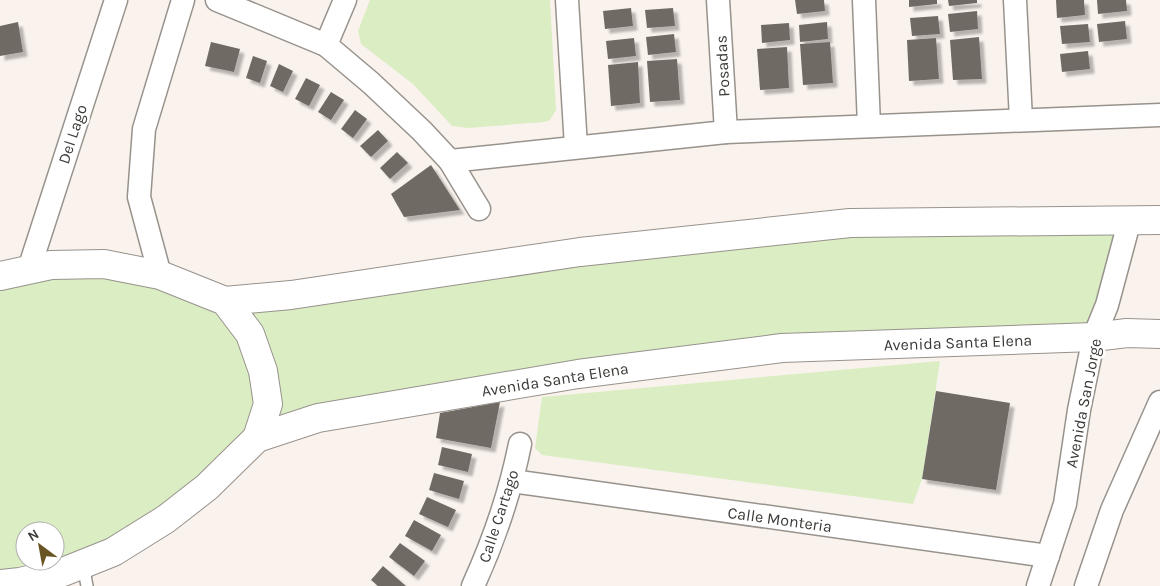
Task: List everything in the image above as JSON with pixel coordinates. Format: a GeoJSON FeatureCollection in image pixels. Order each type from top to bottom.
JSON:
{"type":"FeatureCollection","features":[{"type":"Feature","properties":{"kind":"street","name":"Del Lago"},"geometry":{"type":"LineString","coordinates":[[29,269],[116,0]]}},
{"type":"Feature","properties":{"kind":"street"},"geometry":{"type":"LineString","coordinates":[[160,275],[139,197],[144,129],[183,0]]}},
{"type":"Feature","properties":{"kind":"street"},"geometry":{"type":"LineString","coordinates":[[217,0],[326,45],[371,82],[450,161],[479,209]]}},
{"type":"Feature","properties":{"kind":"street"},"geometry":{"type":"LineString","coordinates":[[326,45],[345,0]]}},
{"type":"Feature","properties":{"kind":"street"},"geometry":{"type":"LineString","coordinates":[[567,0],[576,147]]}},
{"type":"Feature","properties":{"kind":"street","name":"Posadas"},"geometry":{"type":"LineString","coordinates":[[718,0],[726,132]]}},
{"type":"Feature","properties":{"kind":"street"},"geometry":{"type":"LineString","coordinates":[[864,0],[868,126]]}},
{"type":"Feature","properties":{"kind":"street"},"geometry":{"type":"LineString","coordinates":[[1015,0],[1021,120]]}},
{"type":"Feature","properties":{"kind":"street"},"geometry":{"type":"LineString","coordinates":[[450,161],[726,132],[1160,115]]}},
{"type":"Feature","properties":{"kind":"street","name":"Avenida San Jorge"},"geometry":{"type":"LineString","coordinates":[[1038,586],[1065,504],[1079,410],[1094,337],[1106,305],[1130,219]]}},
{"type":"Feature","properties":{"kind":"street"},"geometry":{"type":"LineString","coordinates":[[0,276],[51,265],[104,264],[160,275],[225,301],[291,295],[580,252],[850,223],[1160,220]]}},
{"type":"Feature","properties":{"kind":"street"},"geometry":{"type":"LineString","coordinates":[[225,301],[250,334],[264,371],[268,404],[257,438]]}},
{"type":"Feature","properties":{"kind":"street","name":"Avenida Santa Elena"},"geometry":{"type":"LineString","coordinates":[[13,584],[63,572],[85,575],[113,552],[166,519],[207,487],[257,438],[327,417],[578,374],[782,348],[1094,337],[1127,333],[1160,334]]}},
{"type":"Feature","properties":{"kind":"street"},"geometry":{"type":"LineString","coordinates":[[1086,586],[1112,510],[1160,402]]}},
{"type":"Feature","properties":{"kind":"street","name":"Calle Cartago"},"geometry":{"type":"LineString","coordinates":[[473,586],[492,546],[512,481],[520,444]]}},
{"type":"Feature","properties":{"kind":"street","name":"Calle Monteria"},"geometry":{"type":"LineString","coordinates":[[512,481],[1048,556]]}},
{"type":"Feature","properties":{"kind":"green space"},"geometry":{"type":"Polygon","coordinates":[[[370,0],[550,0],[556,110],[550,120],[468,128],[452,126],[413,84],[361,44],[358,31],[370,0]]]}},
{"type":"Feature","properties":{"kind":"green space"},"geometry":{"type":"Polygon","coordinates":[[[1130,219],[1094,337],[782,348],[257,438],[166,519],[65,559],[65,521],[15,521],[15,571],[33,571],[0,584],[0,276],[51,265],[225,301],[580,252],[1130,219]]]}},
{"type":"Feature","properties":{"kind":"green space"},"geometry":{"type":"Polygon","coordinates":[[[940,361],[922,479],[913,504],[542,455],[535,448],[542,397],[940,361]]]}},
{"type":"Feature","properties":{"kind":"building"},"geometry":{"type":"Polygon","coordinates":[[[795,0],[824,0],[825,11],[797,14],[795,0]]]}},
{"type":"Feature","properties":{"kind":"building"},"geometry":{"type":"Polygon","coordinates":[[[909,0],[937,0],[937,4],[909,7],[909,0]]]}},
{"type":"Feature","properties":{"kind":"building"},"geometry":{"type":"Polygon","coordinates":[[[948,0],[977,0],[977,3],[949,6],[948,0]]]}},
{"type":"Feature","properties":{"kind":"building"},"geometry":{"type":"Polygon","coordinates":[[[1056,0],[1084,0],[1085,15],[1057,18],[1056,0]]]}},
{"type":"Feature","properties":{"kind":"building"},"geometry":{"type":"Polygon","coordinates":[[[1097,0],[1126,0],[1127,11],[1098,14],[1097,0]]]}},
{"type":"Feature","properties":{"kind":"building"},"geometry":{"type":"Polygon","coordinates":[[[631,8],[633,26],[605,29],[603,11],[631,8]]]}},
{"type":"Feature","properties":{"kind":"building"},"geometry":{"type":"Polygon","coordinates":[[[673,8],[675,26],[647,28],[645,10],[673,8]]]}},
{"type":"Feature","properties":{"kind":"building"},"geometry":{"type":"Polygon","coordinates":[[[977,11],[978,29],[950,32],[948,14],[977,11]]]}},
{"type":"Feature","properties":{"kind":"building"},"geometry":{"type":"Polygon","coordinates":[[[938,16],[940,34],[912,36],[910,18],[938,16]]]}},
{"type":"Feature","properties":{"kind":"building"},"geometry":{"type":"Polygon","coordinates":[[[1125,21],[1127,39],[1099,42],[1097,24],[1125,21]]]}},
{"type":"Feature","properties":{"kind":"building"},"geometry":{"type":"Polygon","coordinates":[[[18,22],[23,52],[0,56],[0,26],[18,22]]]}},
{"type":"Feature","properties":{"kind":"building"},"geometry":{"type":"Polygon","coordinates":[[[827,22],[828,39],[800,42],[799,25],[827,22]]]}},
{"type":"Feature","properties":{"kind":"building"},"geometry":{"type":"Polygon","coordinates":[[[789,23],[790,40],[762,43],[761,25],[789,23]]]}},
{"type":"Feature","properties":{"kind":"building"},"geometry":{"type":"Polygon","coordinates":[[[1088,24],[1090,42],[1062,44],[1060,26],[1088,24]]]}},
{"type":"Feature","properties":{"kind":"building"},"geometry":{"type":"Polygon","coordinates":[[[674,34],[676,52],[648,55],[646,37],[674,34]]]}},
{"type":"Feature","properties":{"kind":"building"},"geometry":{"type":"Polygon","coordinates":[[[979,37],[982,79],[953,80],[950,40],[979,37]]]}},
{"type":"Feature","properties":{"kind":"building"},"geometry":{"type":"Polygon","coordinates":[[[634,38],[636,56],[608,59],[606,41],[634,38]]]}},
{"type":"Feature","properties":{"kind":"building"},"geometry":{"type":"Polygon","coordinates":[[[936,38],[939,79],[909,81],[907,40],[936,38]]]}},
{"type":"Feature","properties":{"kind":"building"},"geometry":{"type":"Polygon","coordinates":[[[211,42],[240,49],[234,72],[205,66],[211,42]]]}},
{"type":"Feature","properties":{"kind":"building"},"geometry":{"type":"Polygon","coordinates":[[[830,42],[833,83],[803,85],[800,44],[830,42]]]}},
{"type":"Feature","properties":{"kind":"building"},"geometry":{"type":"Polygon","coordinates":[[[787,47],[789,88],[760,90],[757,49],[787,47]]]}},
{"type":"Feature","properties":{"kind":"building"},"geometry":{"type":"Polygon","coordinates":[[[1088,51],[1090,69],[1062,72],[1060,54],[1088,51]]]}},
{"type":"Feature","properties":{"kind":"building"},"geometry":{"type":"Polygon","coordinates":[[[253,56],[267,61],[260,83],[246,78],[253,56]]]}},
{"type":"Feature","properties":{"kind":"building"},"geometry":{"type":"Polygon","coordinates":[[[677,59],[680,100],[650,102],[647,61],[677,59]]]}},
{"type":"Feature","properties":{"kind":"building"},"geometry":{"type":"Polygon","coordinates":[[[638,62],[640,103],[611,106],[608,65],[638,62]]]}},
{"type":"Feature","properties":{"kind":"building"},"geometry":{"type":"Polygon","coordinates":[[[279,64],[293,71],[283,92],[270,86],[279,64]]]}},
{"type":"Feature","properties":{"kind":"building"},"geometry":{"type":"Polygon","coordinates":[[[306,78],[320,85],[309,106],[295,99],[306,78]]]}},
{"type":"Feature","properties":{"kind":"building"},"geometry":{"type":"Polygon","coordinates":[[[331,92],[344,100],[331,120],[318,112],[331,92]]]}},
{"type":"Feature","properties":{"kind":"building"},"geometry":{"type":"Polygon","coordinates":[[[355,110],[367,119],[353,138],[341,129],[355,110]]]}},
{"type":"Feature","properties":{"kind":"building"},"geometry":{"type":"Polygon","coordinates":[[[378,130],[388,141],[371,157],[360,146],[378,130]]]}},
{"type":"Feature","properties":{"kind":"building"},"geometry":{"type":"Polygon","coordinates":[[[397,152],[408,163],[390,179],[380,168],[397,152]]]}},
{"type":"Feature","properties":{"kind":"building"},"geometry":{"type":"Polygon","coordinates":[[[431,165],[460,210],[404,217],[391,194],[431,165]]]}},
{"type":"Feature","properties":{"kind":"building"},"geometry":{"type":"Polygon","coordinates":[[[936,391],[1010,403],[996,490],[922,479],[936,391]]]}},
{"type":"Feature","properties":{"kind":"building"},"geometry":{"type":"Polygon","coordinates":[[[500,402],[491,448],[436,438],[440,413],[500,402]]]}},
{"type":"Feature","properties":{"kind":"building"},"geometry":{"type":"Polygon","coordinates":[[[442,447],[472,454],[468,472],[438,465],[442,447]]]}},
{"type":"Feature","properties":{"kind":"building"},"geometry":{"type":"Polygon","coordinates":[[[434,473],[464,481],[459,499],[429,490],[434,473]]]}},
{"type":"Feature","properties":{"kind":"building"},"geometry":{"type":"Polygon","coordinates":[[[427,497],[456,510],[448,527],[419,514],[427,497]]]}},
{"type":"Feature","properties":{"kind":"building"},"geometry":{"type":"Polygon","coordinates":[[[414,520],[441,535],[432,551],[405,536],[414,520]]]}},
{"type":"Feature","properties":{"kind":"building"},"geometry":{"type":"Polygon","coordinates":[[[400,543],[425,561],[414,576],[389,557],[400,543]]]}},
{"type":"Feature","properties":{"kind":"building"},"geometry":{"type":"Polygon","coordinates":[[[383,566],[406,586],[378,586],[371,580],[383,566]]]}}]}
